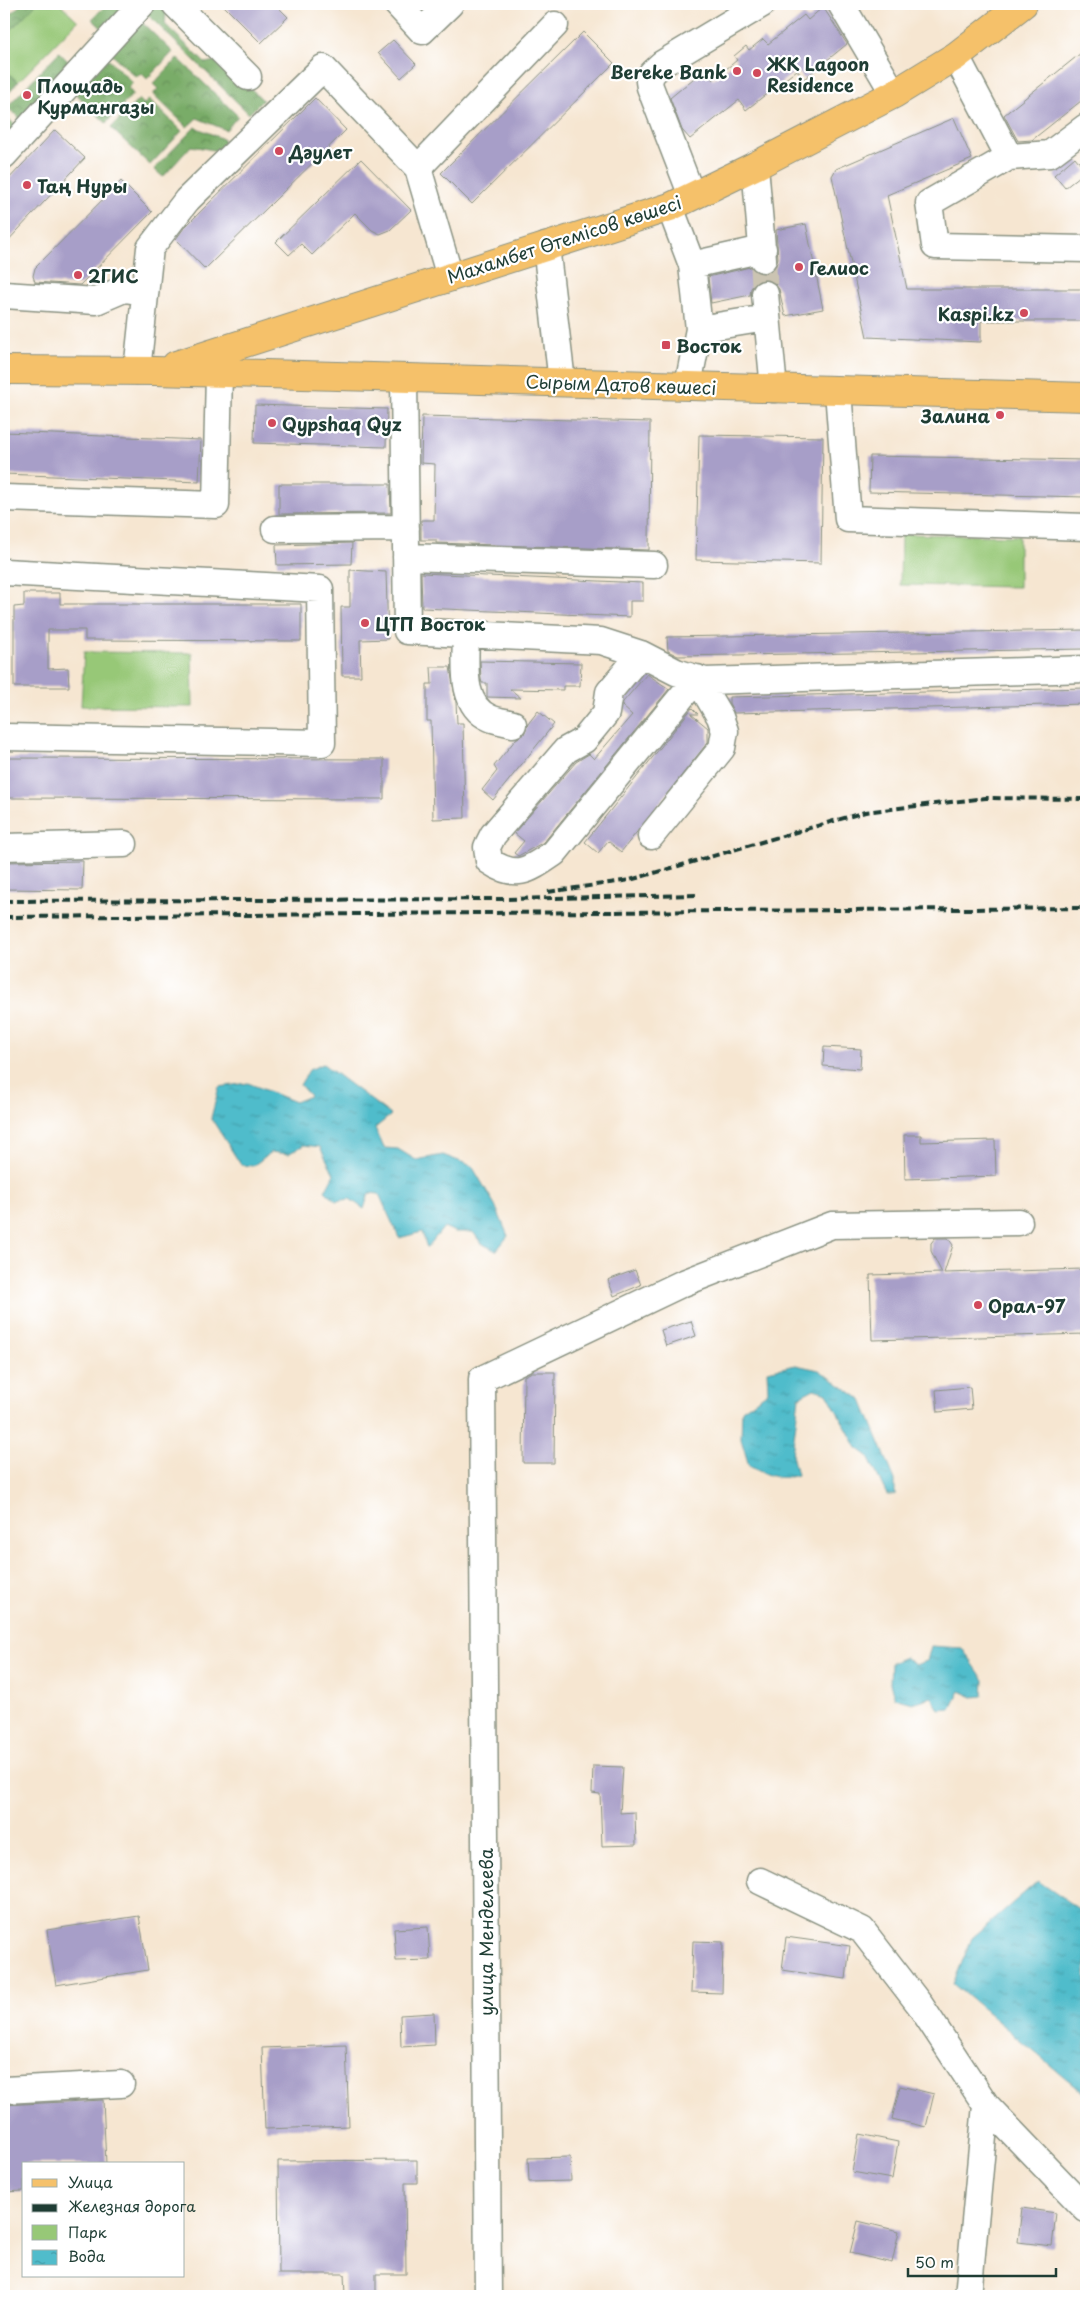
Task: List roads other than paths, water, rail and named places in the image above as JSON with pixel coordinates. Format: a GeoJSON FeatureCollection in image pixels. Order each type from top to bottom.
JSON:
{"type":"FeatureCollection","features":[{"type":"Feature","properties":{"kind":"main road","name":"Махамбет Өтемісов көшесі"},"geometry":{"type":"LineString","coordinates":[[146,371],[450,277],[681,202],[894,94],[956,56],[1023,4]]}},
{"type":"Feature","properties":{"kind":"main road","name":"Сырым Датов көшесі"},"geometry":{"type":"LineString","coordinates":[[4,370],[146,371],[1086,397]]}},
{"type":"Feature","properties":{"kind":"street"},"geometry":{"type":"LineString","coordinates":[[4,154],[142,4]]}},
{"type":"Feature","properties":{"kind":"street"},"geometry":{"type":"LineString","coordinates":[[176,4],[248,77]]}},
{"type":"Feature","properties":{"kind":"street"},"geometry":{"type":"LineString","coordinates":[[397,4],[422,31],[450,4]]}},
{"type":"Feature","properties":{"kind":"street"},"geometry":{"type":"LineString","coordinates":[[688,385],[699,329],[692,265],[681,202],[649,81],[652,73],[662,64],[762,4]]}},
{"type":"Feature","properties":{"kind":"street"},"geometry":{"type":"LineString","coordinates":[[841,4],[894,94]]}},
{"type":"Feature","properties":{"kind":"street"},"geometry":{"type":"LineString","coordinates":[[418,168],[555,25]]}},
{"type":"Feature","properties":{"kind":"street"},"geometry":{"type":"LineString","coordinates":[[956,56],[1009,157]]}},
{"type":"Feature","properties":{"kind":"street"},"geometry":{"type":"LineString","coordinates":[[146,371],[145,292],[150,248],[187,200],[323,68],[418,168],[450,277]]}},
{"type":"Feature","properties":{"kind":"street"},"geometry":{"type":"LineString","coordinates":[[1086,126],[1050,154],[1009,157],[929,203],[935,246],[1086,250]]}},
{"type":"Feature","properties":{"kind":"street"},"geometry":{"type":"LineString","coordinates":[[692,265],[763,254],[755,166]]}},
{"type":"Feature","properties":{"kind":"street"},"geometry":{"type":"LineString","coordinates":[[546,246],[562,382]]}},
{"type":"Feature","properties":{"kind":"street"},"geometry":{"type":"LineString","coordinates":[[4,295],[96,301],[124,289],[145,292]]}},
{"type":"Feature","properties":{"kind":"street"},"geometry":{"type":"LineString","coordinates":[[699,329],[766,306],[774,389]]}},
{"type":"Feature","properties":{"kind":"street"},"geometry":{"type":"LineString","coordinates":[[4,498],[216,505],[219,373]]}},
{"type":"Feature","properties":{"kind":"street"},"geometry":{"type":"LineString","coordinates":[[404,378],[407,631],[601,642],[641,654],[676,672],[705,680],[1086,669]]}},
{"type":"Feature","properties":{"kind":"street"},"geometry":{"type":"LineString","coordinates":[[838,391],[848,519],[1086,527]]}},
{"type":"Feature","properties":{"kind":"street"},"geometry":{"type":"LineString","coordinates":[[275,529],[406,528]]}},
{"type":"Feature","properties":{"kind":"street"},"geometry":{"type":"LineString","coordinates":[[406,557],[654,565]]}},
{"type":"Feature","properties":{"kind":"street"},"geometry":{"type":"LineString","coordinates":[[4,572],[320,590],[322,743],[4,737]]}},
{"type":"Feature","properties":{"kind":"street"},"geometry":{"type":"LineString","coordinates":[[466,634],[467,690],[475,707],[489,718],[513,724]]}},
{"type":"Feature","properties":{"kind":"street"},"geometry":{"type":"LineString","coordinates":[[641,654],[608,692],[606,713],[584,740],[566,750],[493,835],[487,847],[490,861],[501,869],[514,872],[531,869],[554,853],[697,678]]}},
{"type":"Feature","properties":{"kind":"street"},"geometry":{"type":"LineString","coordinates":[[651,836],[722,748],[724,732],[720,717],[697,678]]}},
{"type":"Feature","properties":{"kind":"street"},"geometry":{"type":"LineString","coordinates":[[4,847],[124,844]]}},
{"type":"Feature","properties":{"kind":"street","name":"улица Менделеева"},"geometry":{"type":"LineString","coordinates":[[488,2296],[484,1981],[482,1379],[681,1284],[832,1225],[1019,1222]]}},
{"type":"Feature","properties":{"kind":"street"},"geometry":{"type":"LineString","coordinates":[[760,1881],[862,1930],[920,2005],[986,2105],[1086,2209]]}},
{"type":"Feature","properties":{"kind":"street"},"geometry":{"type":"LineString","coordinates":[[4,2090],[121,2084]]}},
{"type":"Feature","properties":{"kind":"street"},"geometry":{"type":"LineString","coordinates":[[968,2296],[986,2105]]}},
{"type":"Feature","properties":{"kind":"water"},"geometry":{"type":"Polygon","coordinates":[[[323,1064],[391,1115],[375,1128],[384,1148],[398,1149],[416,1160],[443,1155],[472,1166],[495,1205],[508,1236],[496,1251],[481,1243],[473,1232],[455,1232],[444,1227],[427,1248],[422,1232],[399,1238],[379,1194],[369,1193],[364,1209],[350,1199],[336,1201],[325,1191],[334,1174],[320,1147],[304,1145],[288,1154],[271,1152],[253,1166],[241,1165],[211,1118],[219,1087],[248,1083],[295,1102],[310,1096],[300,1085],[309,1070],[323,1064]]]}},
{"type":"Feature","properties":{"kind":"water"},"geometry":{"type":"Polygon","coordinates":[[[796,1365],[819,1370],[862,1400],[895,1480],[895,1495],[887,1495],[868,1456],[857,1448],[827,1393],[814,1389],[799,1397],[792,1455],[797,1475],[778,1477],[749,1466],[741,1439],[742,1410],[768,1392],[767,1371],[796,1365]]]}},
{"type":"Feature","properties":{"kind":"water"},"geometry":{"type":"Polygon","coordinates":[[[931,1646],[962,1648],[984,1680],[983,1696],[973,1697],[960,1691],[951,1709],[939,1710],[932,1697],[913,1703],[895,1698],[890,1684],[891,1663],[905,1657],[915,1665],[927,1661],[931,1646]]]}},
{"type":"Feature","properties":{"kind":"water"},"geometry":{"type":"Polygon","coordinates":[[[1038,1881],[1086,1914],[1086,2095],[953,1984],[972,1938],[1038,1881]]]}},
{"type":"Feature","properties":{"kind":"tunnel"},"geometry":{"type":"LineString","coordinates":[[763,259],[765,294]]}},
{"type":"Feature","properties":{"kind":"railway"},"geometry":{"type":"LineString","coordinates":[[548,892],[630,880],[865,812],[986,798],[1086,799]]}},
{"type":"Feature","properties":{"kind":"railway"},"geometry":{"type":"LineString","coordinates":[[4,901],[502,899],[698,895]]}},
{"type":"Feature","properties":{"kind":"railway"},"geometry":{"type":"LineString","coordinates":[[4,917],[1086,908]]}},
{"type":"Feature","properties":{"kind":"place","name":"Bereke Bank"},"geometry":{"type":"Point","coordinates":[737,71]}},
{"type":"Feature","properties":{"kind":"place","name":"ЖК Lagoon Residence"},"geometry":{"type":"Point","coordinates":[757,73]}},
{"type":"Feature","properties":{"kind":"place","name":"Площадь Курмангазы"},"geometry":{"type":"Point","coordinates":[27,95]}},
{"type":"Feature","properties":{"kind":"place","name":"Дәулет"},"geometry":{"type":"Point","coordinates":[279,151]}},
{"type":"Feature","properties":{"kind":"place","name":"Таң Нуры"},"geometry":{"type":"Point","coordinates":[27,185]}},
{"type":"Feature","properties":{"kind":"place","name":"Гелиос"},"geometry":{"type":"Point","coordinates":[799,267]}},
{"type":"Feature","properties":{"kind":"place","name":"2ГИС"},"geometry":{"type":"Point","coordinates":[78,275]}},
{"type":"Feature","properties":{"kind":"place","name":"Kaspi.kz"},"geometry":{"type":"Point","coordinates":[1024,313]}},
{"type":"Feature","properties":{"kind":"place","name":"Восток"},"geometry":{"type":"Point","coordinates":[666,345]}},
{"type":"Feature","properties":{"kind":"place","name":"Залина"},"geometry":{"type":"Point","coordinates":[1000,415]}},
{"type":"Feature","properties":{"kind":"place","name":"Qypshaq Qyz"},"geometry":{"type":"Point","coordinates":[272,423]}},
{"type":"Feature","properties":{"kind":"place","name":"ЦТП Восток"},"geometry":{"type":"Point","coordinates":[365,623]}},
{"type":"Feature","properties":{"kind":"place","name":"Орал-97"},"geometry":{"type":"Point","coordinates":[978,1305]}}]}
